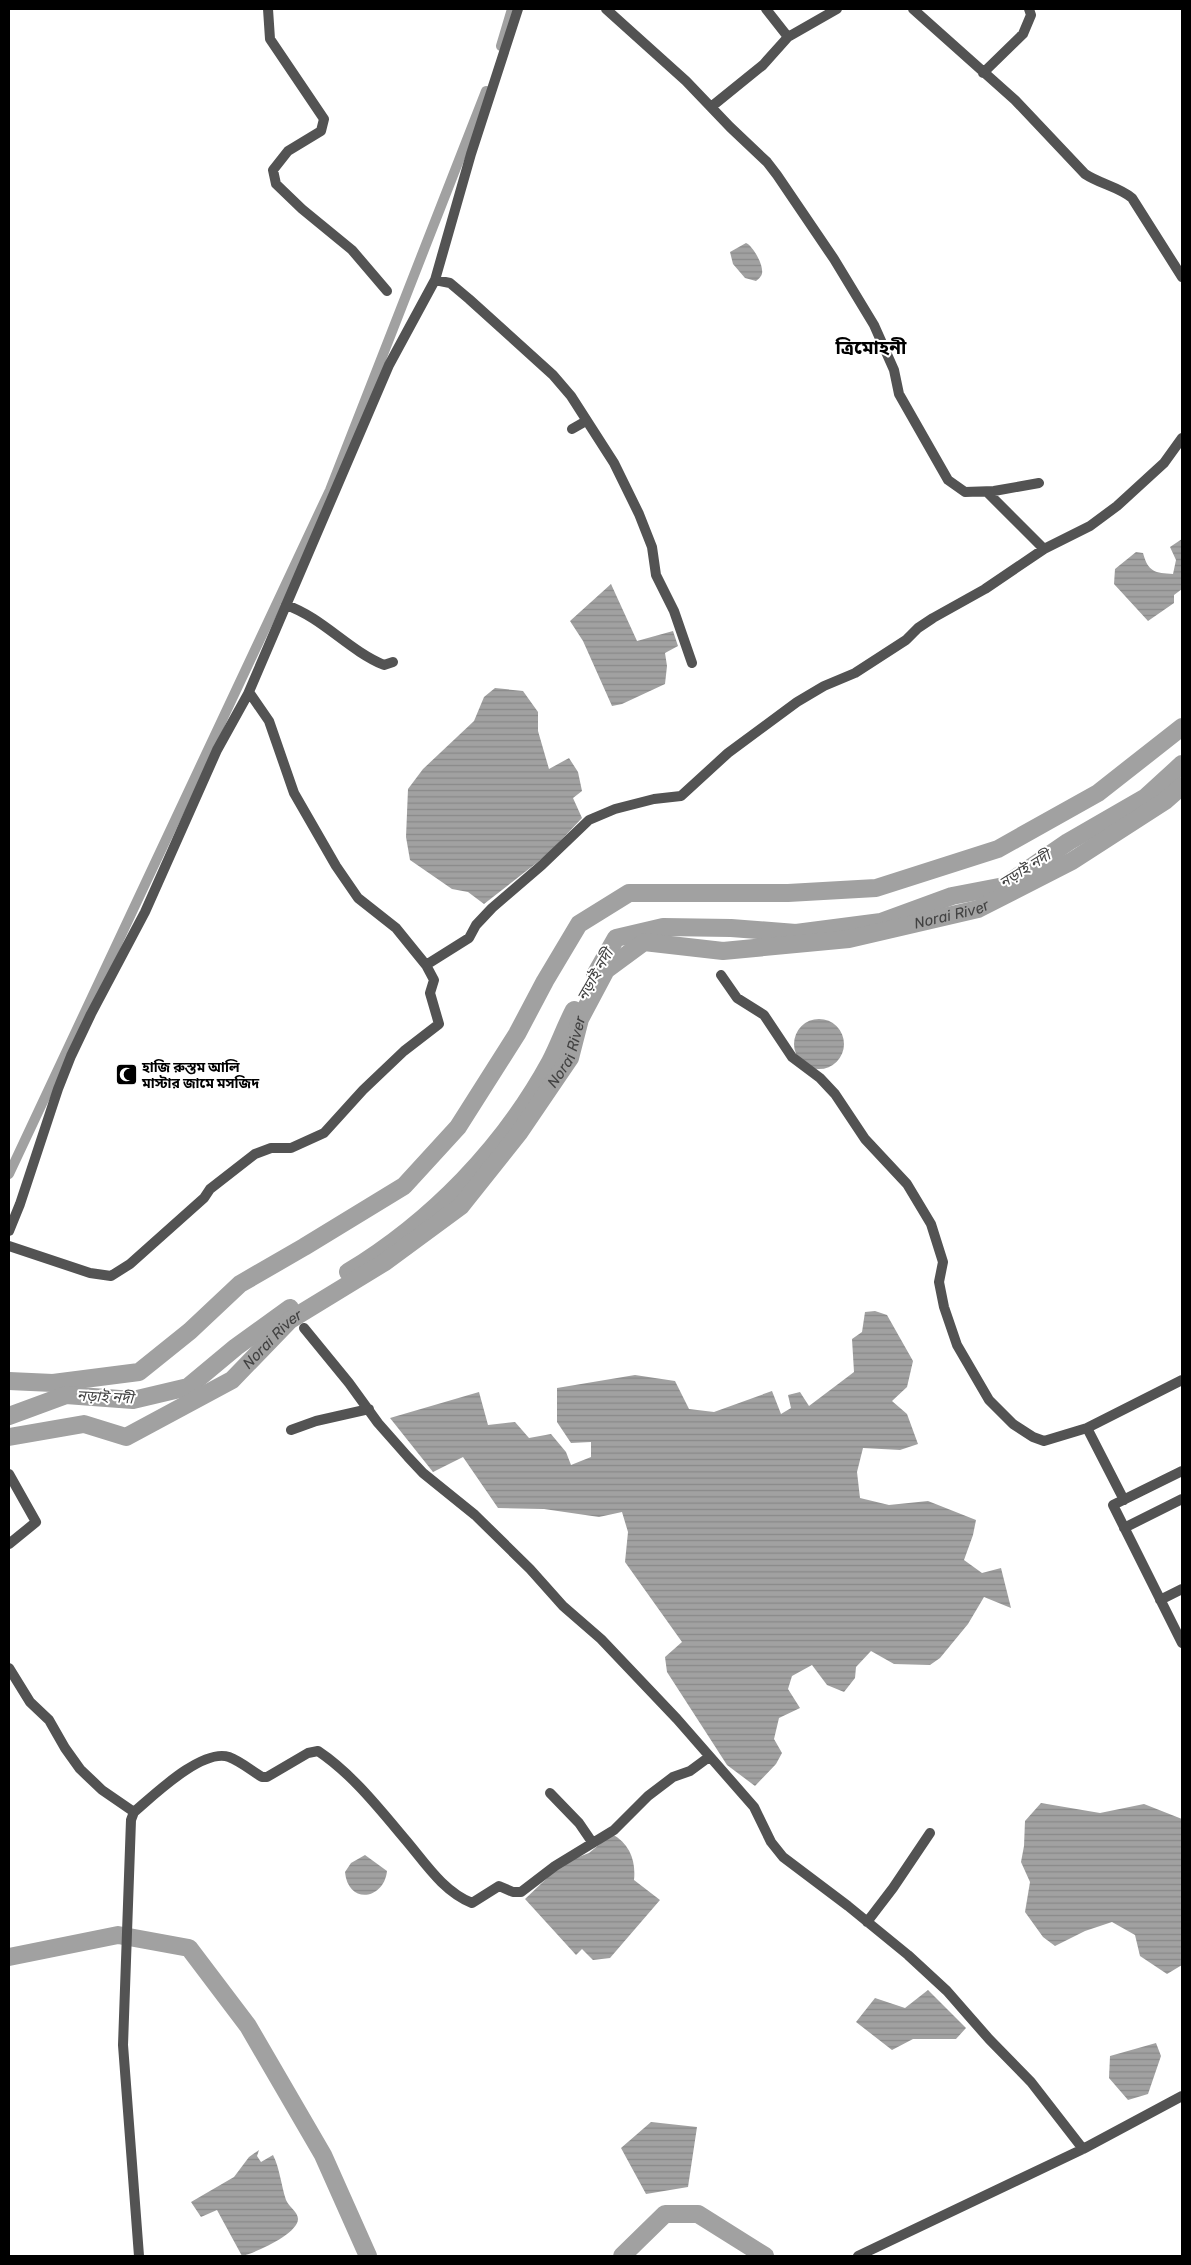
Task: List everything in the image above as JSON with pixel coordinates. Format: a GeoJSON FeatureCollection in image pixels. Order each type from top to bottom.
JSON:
{"type":"FeatureCollection","features":[{"type":"Feature","properties":{"kind":"street"},"geometry":{"type":"LineString","coordinates":[[268,9],[270,39],[324,119],[321,132],[288,151],[273,170],[276,184],[302,210],[352,250],[388,291]]}},
{"type":"Feature","properties":{"kind":"street"},"geometry":{"type":"LineString","coordinates":[[9,1231],[20,1204],[58,1088],[71,1056],[90,1014],[145,912],[216,750],[249,692],[389,365],[436,280],[471,154],[518,9]]}},
{"type":"Feature","properties":{"kind":"street"},"geometry":{"type":"LineString","coordinates":[[606,9],[686,81],[767,162],[834,259],[881,337],[894,370],[899,394],[948,480],[965,492],[987,492],[1039,483]]}},
{"type":"Feature","properties":{"kind":"street"},"geometry":{"type":"LineString","coordinates":[[766,9],[788,37]]}},
{"type":"Feature","properties":{"kind":"street"},"geometry":{"type":"LineString","coordinates":[[711,107],[763,65],[788,37],[837,9]]}},
{"type":"Feature","properties":{"kind":"street"},"geometry":{"type":"LineString","coordinates":[[913,9],[1015,100],[1085,174],[1132,198],[1182,277]]}},
{"type":"Feature","properties":{"kind":"street"},"geometry":{"type":"LineString","coordinates":[[983,73],[1023,34],[1031,15],[1028,9]]}},
{"type":"Feature","properties":{"kind":"street"},"geometry":{"type":"LineString","coordinates":[[436,280],[450,283],[553,375],[571,396],[614,463],[639,514],[652,547],[656,575],[674,611],[692,663]]}},
{"type":"Feature","properties":{"kind":"street"},"geometry":{"type":"LineString","coordinates":[[572,429],[586,421]]}},
{"type":"Feature","properties":{"kind":"street"},"geometry":{"type":"LineString","coordinates":[[426,965],[469,938],[476,925],[492,908],[542,865],[589,820],[615,809],[646,801],[681,796],[728,752],[764,725],[824,686],[855,673],[906,640],[918,628],[933,618],[985,589],[1044,550],[1090,526],[1117,506],[1164,463],[1182,438]]}},
{"type":"Feature","properties":{"kind":"street"},"geometry":{"type":"LineString","coordinates":[[987,492],[1044,550]]}},
{"type":"Feature","properties":{"kind":"street"},"geometry":{"type":"LineString","coordinates":[[286,605],[299,609],[321,623],[370,659],[384,665],[393,662]]}},
{"type":"Feature","properties":{"kind":"street"},"geometry":{"type":"LineString","coordinates":[[9,1246],[90,1272],[111,1276],[130,1264],[204,1198],[210,1189],[255,1154],[271,1148],[291,1148],[324,1133],[363,1090],[404,1051],[439,1024],[430,993],[434,980],[426,965],[396,928],[358,898],[336,866],[294,794],[269,721],[249,692]]}},
{"type":"Feature","properties":{"kind":"street"},"geometry":{"type":"LineString","coordinates":[[720,975],[737,998],[764,1015],[792,1057],[820,1078],[834,1094],[865,1139],[907,1184],[931,1224],[943,1262],[939,1282],[944,1307],[957,1345],[989,1400],[1013,1424],[1033,1437],[1044,1441],[1086,1428],[1182,1380]]}},
{"type":"Feature","properties":{"kind":"street"},"geometry":{"type":"LineString","coordinates":[[304,1328],[408,1458],[423,1473],[474,1515],[530,1569],[563,1606],[601,1639],[677,1719],[754,1807],[770,1842],[783,1857],[908,1955],[947,1991],[1031,2082],[1083,2149]]}},
{"type":"Feature","properties":{"kind":"street"},"geometry":{"type":"LineString","coordinates":[[291,1430],[316,1420],[369,1409]]}},
{"type":"Feature","properties":{"kind":"street"},"geometry":{"type":"LineString","coordinates":[[1086,1428],[1124,1500]]}},
{"type":"Feature","properties":{"kind":"street"},"geometry":{"type":"LineString","coordinates":[[1182,1471],[1113,1505],[1182,1643]]}},
{"type":"Feature","properties":{"kind":"street"},"geometry":{"type":"LineString","coordinates":[[9,1474],[36,1522],[9,1544]]}},
{"type":"Feature","properties":{"kind":"street"},"geometry":{"type":"LineString","coordinates":[[1124,1528],[1182,1499]]}},
{"type":"Feature","properties":{"kind":"street"},"geometry":{"type":"LineString","coordinates":[[1160,1600],[1182,1589]]}},
{"type":"Feature","properties":{"kind":"street"},"geometry":{"type":"LineString","coordinates":[[9,1668],[30,1702],[49,1720],[80,1769],[132,1816]]}},
{"type":"Feature","properties":{"kind":"street"},"geometry":{"type":"LineString","coordinates":[[139,2256],[123,2045],[132,1816],[194,1764],[215,1757],[228,1756],[262,1777],[267,1777],[308,1753],[318,1751],[367,1795],[431,1872],[453,1891],[472,1903],[500,1886],[513,1892],[521,1892],[555,1866],[614,1830],[648,1796],[673,1777],[690,1771],[709,1756]]}},
{"type":"Feature","properties":{"kind":"street"},"geometry":{"type":"LineString","coordinates":[[550,1792],[579,1823],[592,1842]]}},
{"type":"Feature","properties":{"kind":"street"},"geometry":{"type":"LineString","coordinates":[[867,1922],[893,1888],[930,1832]]}},
{"type":"Feature","properties":{"kind":"street"},"geometry":{"type":"LineString","coordinates":[[858,2256],[1083,2149],[1181,2098]]}},
{"type":"Feature","properties":{"kind":"shaded area"},"geometry":{"type":"Polygon","coordinates":[[[746,243],[754,251],[762,267],[762,275],[756,281],[745,278],[733,264],[730,252],[746,243]]]}},
{"type":"Feature","properties":{"kind":"shaded area"},"geometry":{"type":"Polygon","coordinates":[[[1182,539],[1182,589],[1174,595],[1174,603],[1148,621],[1114,584],[1115,569],[1136,552],[1143,553],[1147,564],[1153,570],[1173,574],[1176,560],[1170,547],[1182,539]]]}},
{"type":"Feature","properties":{"kind":"shaded area"},"geometry":{"type":"Polygon","coordinates":[[[611,584],[637,641],[673,631],[678,646],[665,653],[667,666],[665,684],[622,704],[612,706],[583,641],[570,621],[611,584]]]}},
{"type":"Feature","properties":{"kind":"shaded area"},"geometry":{"type":"Polygon","coordinates":[[[495,688],[523,691],[538,712],[538,731],[549,769],[569,758],[578,772],[582,791],[573,798],[582,818],[548,854],[484,904],[468,892],[452,889],[410,860],[406,837],[408,789],[423,769],[474,721],[484,697],[495,688]]]}},
{"type":"Feature","properties":{"kind":"shaded area"},"geometry":{"type":"Polygon","coordinates":[[[819,1019],[829,1021],[837,1026],[842,1034],[844,1044],[842,1054],[837,1062],[829,1067],[819,1069],[809,1067],[801,1062],[796,1054],[794,1044],[796,1034],[801,1026],[809,1021],[819,1019]]]}},
{"type":"Feature","properties":{"kind":"shaded area"},"geometry":{"type":"Polygon","coordinates":[[[875,1311],[887,1315],[913,1361],[907,1387],[892,1401],[907,1414],[918,1444],[900,1450],[863,1448],[857,1472],[860,1498],[889,1505],[928,1501],[976,1520],[964,1560],[982,1573],[1001,1568],[1011,1608],[984,1597],[968,1624],[940,1658],[930,1665],[894,1664],[871,1651],[856,1667],[855,1678],[844,1692],[827,1685],[812,1665],[792,1676],[788,1689],[800,1708],[779,1718],[774,1739],[782,1753],[776,1764],[755,1786],[727,1765],[667,1672],[665,1657],[682,1642],[625,1562],[628,1532],[622,1512],[599,1517],[544,1509],[498,1508],[463,1457],[433,1472],[390,1418],[479,1392],[488,1425],[515,1422],[529,1438],[551,1434],[566,1452],[571,1465],[591,1457],[591,1442],[571,1443],[557,1422],[557,1388],[635,1375],[675,1381],[689,1409],[714,1412],[772,1391],[781,1414],[791,1408],[788,1395],[800,1392],[809,1406],[854,1372],[852,1339],[862,1332],[865,1312],[875,1311]]]}},
{"type":"Feature","properties":{"kind":"shaded area"},"geometry":{"type":"Polygon","coordinates":[[[1041,1803],[1100,1813],[1144,1804],[1182,1819],[1182,1965],[1167,1974],[1140,1956],[1135,1935],[1112,1922],[1085,1931],[1055,1946],[1043,1937],[1025,1912],[1030,1882],[1021,1862],[1025,1821],[1041,1803]]]}},
{"type":"Feature","properties":{"kind":"shaded area"},"geometry":{"type":"Polygon","coordinates":[[[612,1834],[623,1843],[633,1860],[634,1880],[660,1900],[610,1958],[593,1960],[582,1949],[576,1955],[525,1899],[563,1863],[589,1853],[612,1834]]]}},
{"type":"Feature","properties":{"kind":"shaded area"},"geometry":{"type":"Polygon","coordinates":[[[365,1855],[387,1871],[380,1888],[366,1895],[352,1890],[345,1872],[351,1863],[365,1855]]]}},
{"type":"Feature","properties":{"kind":"shaded area"},"geometry":{"type":"Polygon","coordinates":[[[928,1990],[966,2028],[956,2039],[913,2039],[892,2050],[856,2022],[875,1998],[905,2008],[928,1990]]]}},
{"type":"Feature","properties":{"kind":"shaded area"},"geometry":{"type":"Polygon","coordinates":[[[1156,2043],[1161,2056],[1148,2094],[1128,2100],[1109,2078],[1110,2056],[1156,2043]]]}},
{"type":"Feature","properties":{"kind":"shaded area"},"geometry":{"type":"Polygon","coordinates":[[[651,2122],[697,2127],[688,2187],[646,2194],[621,2148],[651,2122]]]}},
{"type":"Feature","properties":{"kind":"shaded area"},"geometry":{"type":"Polygon","coordinates":[[[259,2150],[257,2156],[261,2162],[273,2155],[286,2200],[297,2214],[298,2219],[296,2225],[284,2237],[242,2256],[217,2210],[201,2217],[191,2202],[234,2177],[249,2157],[259,2150]]]}},
{"type":"Feature","properties":{"kind":"waterway"},"geometry":{"type":"LineString","coordinates":[[501,46],[512,9]]}},
{"type":"Feature","properties":{"kind":"waterway"},"geometry":{"type":"LineString","coordinates":[[9,1174],[330,490],[486,91]]}},
{"type":"Feature","properties":{"kind":"waterway","name":"Norai River"},"geometry":{"type":"LineString","coordinates":[[9,1381],[53,1383],[139,1372],[190,1331],[240,1284],[404,1186],[458,1127],[517,1034],[545,981],[579,924],[629,893],[788,893],[876,888],[998,849],[1098,793],[1182,727]]}},
{"type":"Feature","properties":{"kind":"waterway","name":"নড়াই নদী"},"geometry":{"type":"LineString","coordinates":[[595,975],[616,938],[663,927],[731,928],[796,933],[881,922],[952,896],[1004,886],[1068,842],[1146,797],[1182,764]]}},
{"type":"Feature","properties":{"kind":"waterway","name":"Norai River"},"geometry":{"type":"LineString","coordinates":[[9,1437],[84,1424],[126,1437],[232,1380],[290,1320],[385,1262],[461,1206],[519,1133],[570,1058],[580,1019],[606,970],[644,942],[723,951],[849,939],[978,909],[1072,861],[1165,801],[1182,786]]}},
{"type":"Feature","properties":{"kind":"waterway","name":"নড়াই নদী"},"geometry":{"type":"LineString","coordinates":[[348,1272],[408,1230],[436,1206],[488,1153],[531,1094],[550,1062],[574,1010]]}},
{"type":"Feature","properties":{"kind":"waterway","name":"নড়াই নদী"},"geometry":{"type":"LineString","coordinates":[[9,1416],[66,1395],[133,1400],[188,1387],[236,1347],[290,1308]]}},
{"type":"Feature","properties":{"kind":"waterway"},"geometry":{"type":"LineString","coordinates":[[9,1957],[118,1935],[189,1948],[248,2026],[323,2155],[368,2256]]}},
{"type":"Feature","properties":{"kind":"waterway"},"geometry":{"type":"LineString","coordinates":[[622,2256],[665,2214],[698,2214],[765,2256]]}},
{"type":"Feature","properties":{"kind":"place","name":"হাজি রুস্তম আলি মাস্টার জামে মসজিদ"},"geometry":{"type":"Point","coordinates":[126,1075]}},
{"type":"Feature","properties":{"kind":"district","name":"ত্রিমোহনী"},"geometry":{"type":"Point","coordinates":[871,347]}}]}
